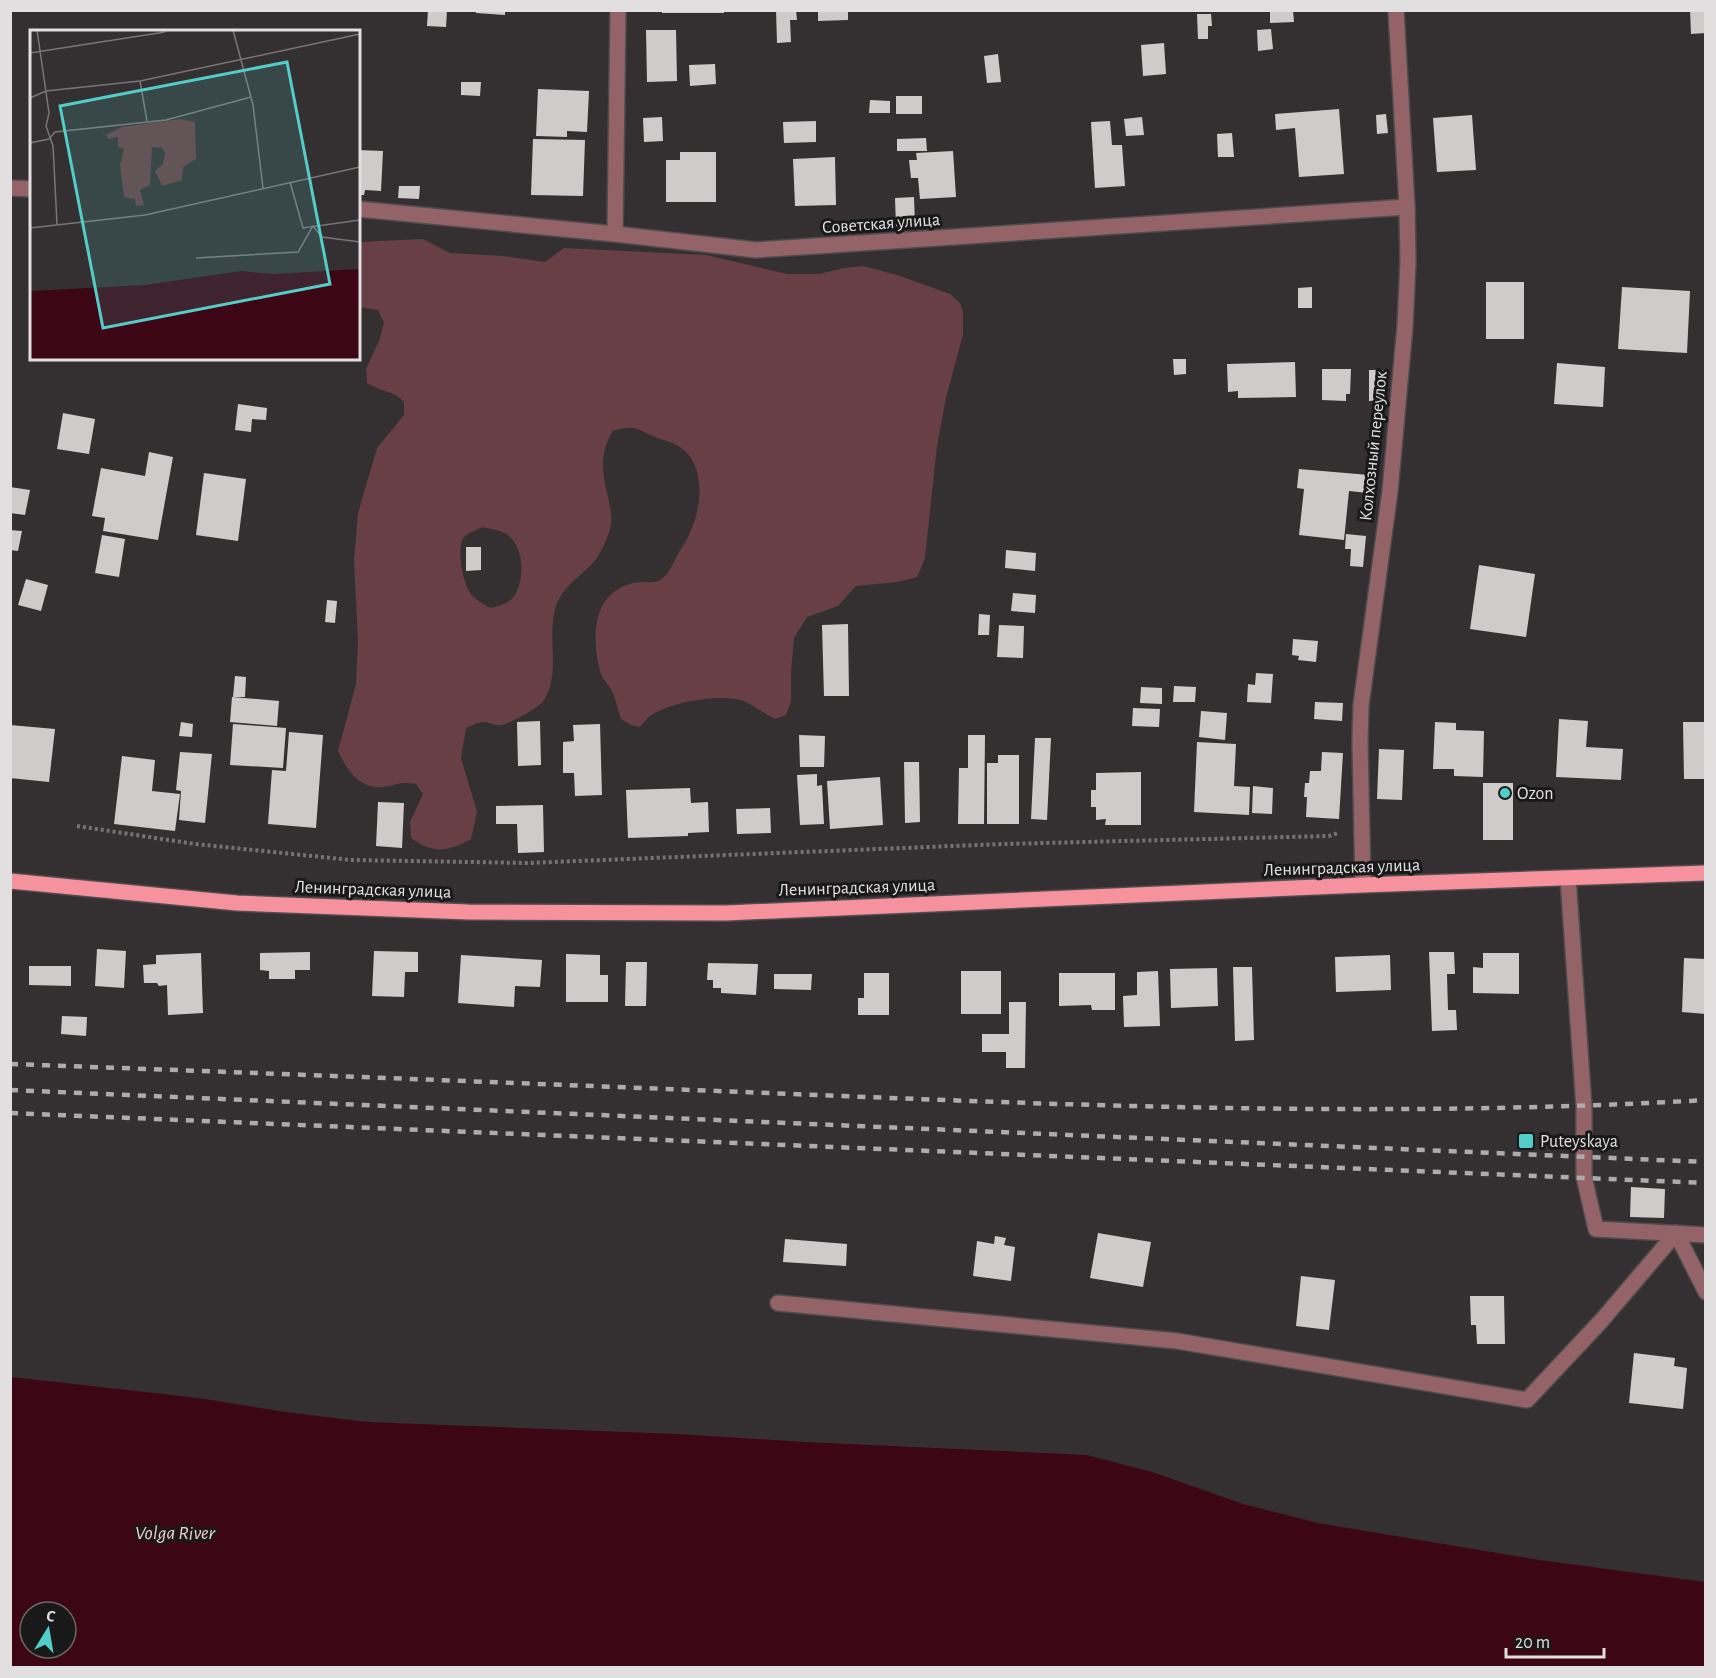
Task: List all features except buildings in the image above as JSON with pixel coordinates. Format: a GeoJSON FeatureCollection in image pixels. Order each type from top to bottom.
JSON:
{"type":"FeatureCollection","features":[{"type":"Feature","properties":{"kind":"main road","name":"Ленинградская улица"},"geometry":{"type":"LineString","coordinates":[[10,881],[237,903],[480,912],[726,913],[1363,885],[1706,873]]}},
{"type":"Feature","properties":{"kind":"street"},"geometry":{"type":"LineString","coordinates":[[615,234],[618,10]]}},
{"type":"Feature","properties":{"kind":"street","name":"Колхозный переулок"},"geometry":{"type":"LineString","coordinates":[[1363,885],[1361,705],[1391,479],[1405,326],[1408,262],[1396,10]]}},
{"type":"Feature","properties":{"kind":"street"},"geometry":{"type":"LineString","coordinates":[[10,188],[30,189]]}},
{"type":"Feature","properties":{"kind":"street","name":"Советская улица"},"geometry":{"type":"LineString","coordinates":[[360,209],[756,250],[1407,207]]}},
{"type":"Feature","properties":{"kind":"street"},"geometry":{"type":"LineString","coordinates":[[1568,878],[1584,1107],[1584,1177],[1596,1228],[1706,1235]]}},
{"type":"Feature","properties":{"kind":"street"},"geometry":{"type":"LineString","coordinates":[[1676,1233],[1706,1292]]}},
{"type":"Feature","properties":{"kind":"street"},"geometry":{"type":"LineString","coordinates":[[778,1303],[1177,1341],[1527,1400],[1602,1320],[1676,1233]]}},
{"type":"Feature","properties":{"kind":"path"},"geometry":{"type":"LineString","coordinates":[[77,825],[195,844],[351,860],[528,863],[1014,843],[1329,836],[1362,826]]}},
{"type":"Feature","properties":{"kind":"shaded area"},"geometry":{"type":"Polygon","coordinates":[[[423,239],[450,253],[503,256],[545,262],[564,248],[706,255],[787,274],[819,274],[863,266],[897,275],[950,294],[960,303],[963,312],[963,334],[946,398],[937,446],[925,558],[917,577],[897,582],[856,586],[838,606],[807,617],[794,638],[791,702],[786,715],[775,719],[746,702],[736,699],[711,698],[670,706],[650,716],[640,727],[631,725],[621,719],[613,693],[601,674],[596,642],[598,618],[603,605],[616,590],[628,584],[658,581],[669,572],[694,522],[698,507],[699,479],[688,455],[678,446],[634,428],[613,431],[605,447],[603,463],[611,514],[610,529],[598,557],[565,590],[557,603],[553,621],[553,668],[549,690],[544,700],[531,711],[506,724],[481,722],[466,728],[461,758],[477,812],[471,839],[448,849],[426,847],[411,838],[410,822],[423,794],[416,784],[402,783],[383,787],[367,785],[355,777],[345,765],[338,751],[356,684],[358,640],[354,561],[358,513],[377,448],[404,415],[404,402],[400,398],[367,383],[366,369],[379,341],[384,323],[378,310],[360,307],[360,242],[423,239]],[[482,527],[465,536],[461,548],[463,574],[468,589],[475,598],[490,608],[512,599],[521,576],[518,549],[509,536],[500,531],[482,527]]]}},
{"type":"Feature","properties":{"kind":"water","name":"Volga River"},"geometry":{"type":"Polygon","coordinates":[[[11,1377],[198,1398],[367,1422],[678,1434],[1087,1455],[1152,1472],[1243,1504],[1318,1523],[1539,1560],[1705,1582],[1705,1667],[11,1667],[11,1377]]]}},
{"type":"Feature","properties":{"kind":"railway"},"geometry":{"type":"LineString","coordinates":[[10,1064],[1120,1106],[1471,1108],[1706,1100]]}},
{"type":"Feature","properties":{"kind":"railway"},"geometry":{"type":"LineString","coordinates":[[10,1090],[1706,1162]]}},
{"type":"Feature","properties":{"kind":"railway"},"geometry":{"type":"LineString","coordinates":[[10,1113],[1706,1183]]}},
{"type":"Feature","properties":{"kind":"place","name":"Ozon"},"geometry":{"type":"Point","coordinates":[1505,793]}},
{"type":"Feature","properties":{"kind":"place","name":"Puteyskaya"},"geometry":{"type":"Point","coordinates":[1526,1141]}}]}
